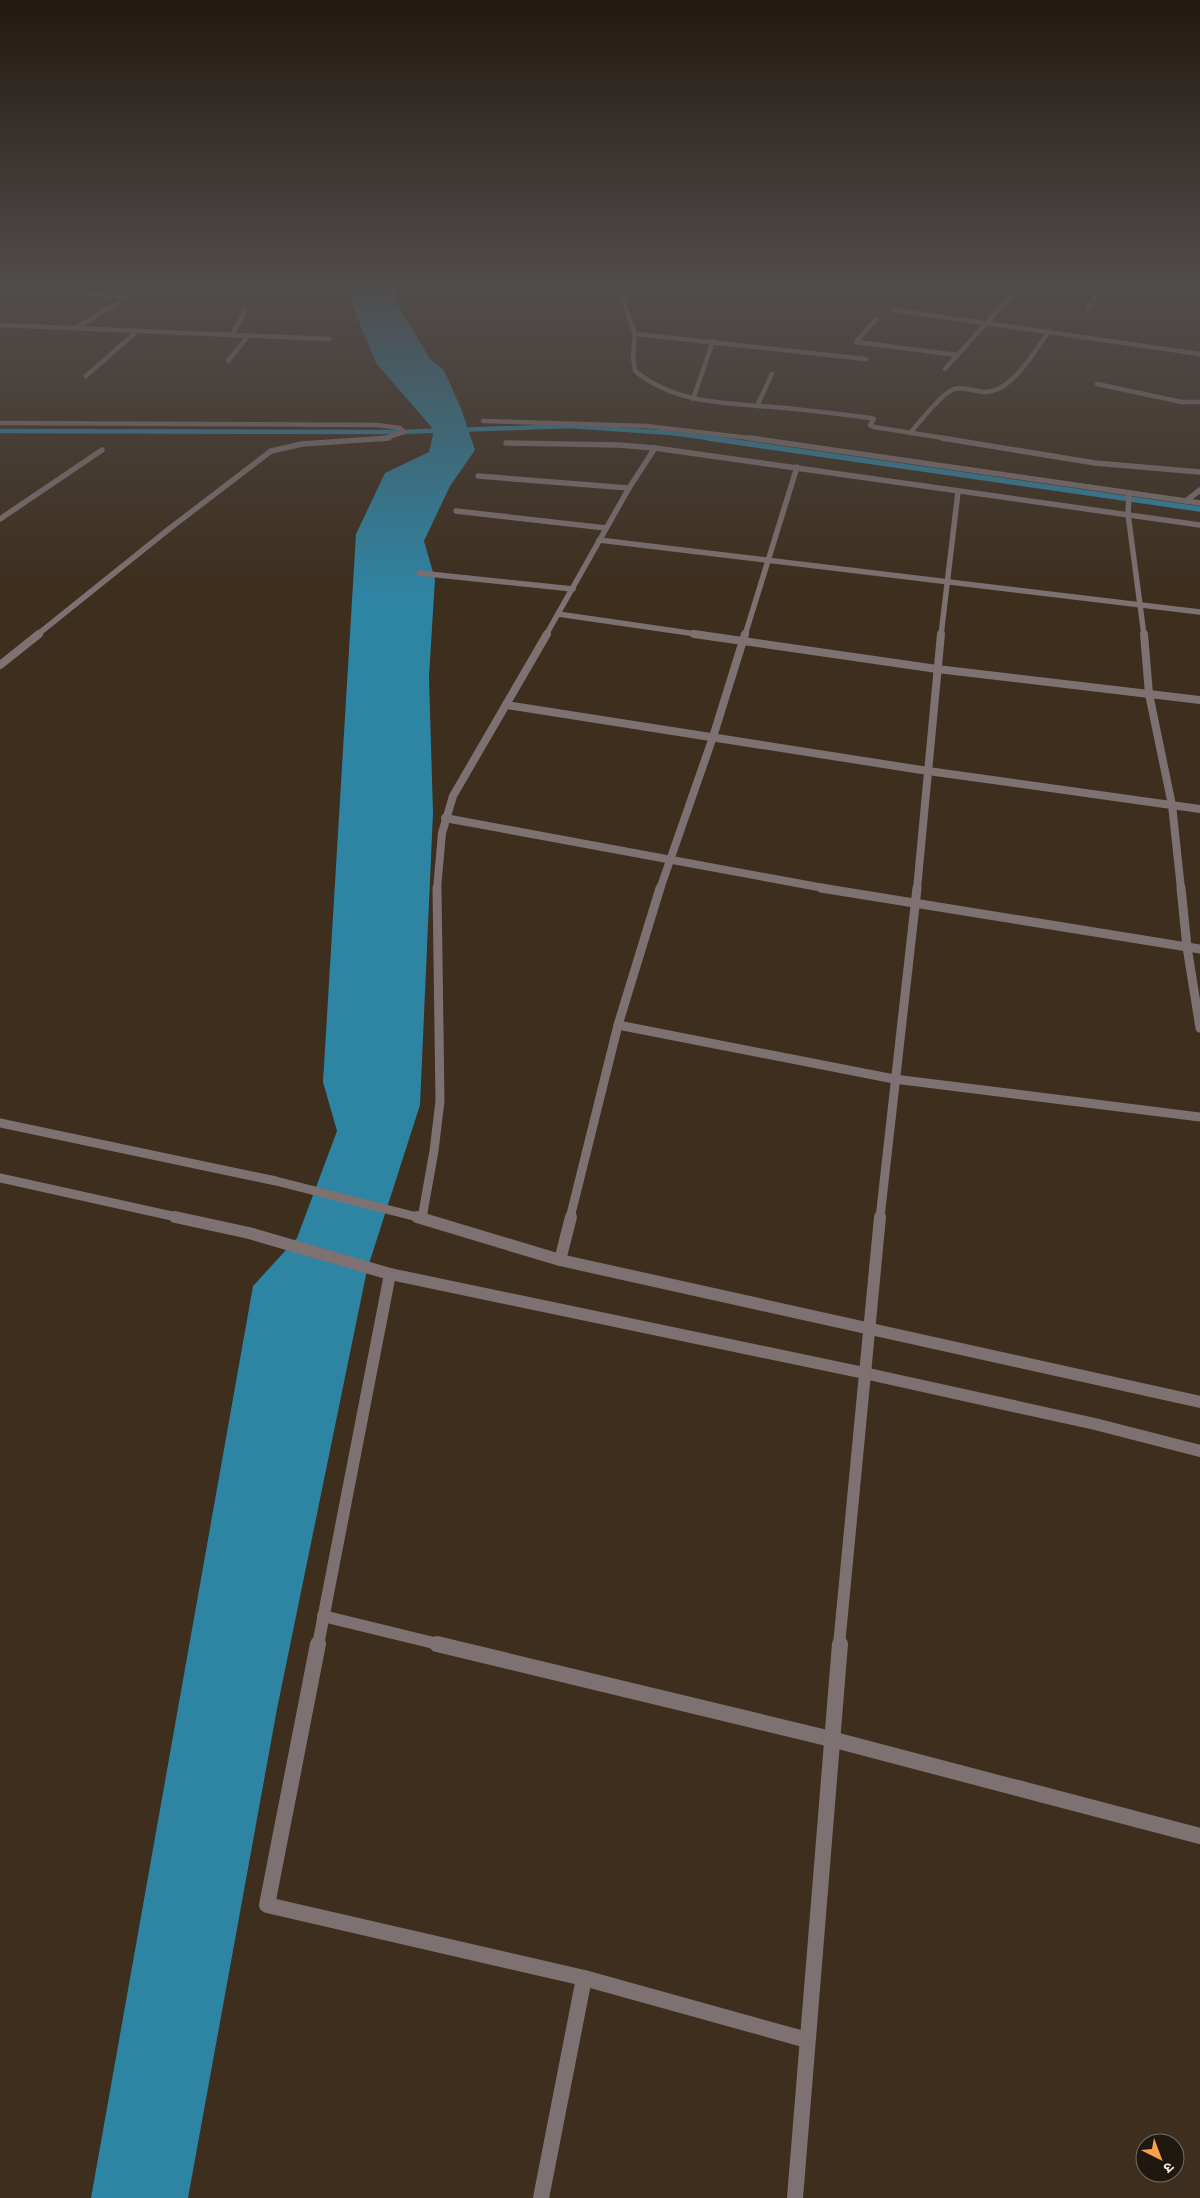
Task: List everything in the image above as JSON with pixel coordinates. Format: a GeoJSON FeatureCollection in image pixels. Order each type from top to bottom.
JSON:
{"type":"FeatureCollection","features":[{"type":"Feature","properties":{"kind":"street"},"geometry":{"type":"LineString","coordinates":[[670,391],[694,399],[870,418],[874,419],[871,426],[1094,463],[1200,472]]}},
{"type":"Feature","properties":{"kind":"street"},"geometry":{"type":"LineString","coordinates":[[694,399],[697,391]]}},
{"type":"Feature","properties":{"kind":"street"},"geometry":{"type":"LineString","coordinates":[[757,406],[764,391]]}},
{"type":"Feature","properties":{"kind":"street"},"geometry":{"type":"LineString","coordinates":[[910,433],[951,391]]}},
{"type":"Feature","properties":{"kind":"street"},"geometry":{"type":"LineString","coordinates":[[973,391],[992,391]]}},
{"type":"Feature","properties":{"kind":"street"},"geometry":{"type":"LineString","coordinates":[[1128,391],[1182,402],[1200,402]]}},
{"type":"Feature","properties":{"kind":"street"},"geometry":{"type":"LineString","coordinates":[[483,421],[612,424],[691,430],[1128,495],[1200,503]]}},
{"type":"Feature","properties":{"kind":"street"},"geometry":{"type":"LineString","coordinates":[[0,423],[377,425],[400,428],[402,433],[367,440],[289,446],[271,452],[170,529],[0,664]]}},
{"type":"Feature","properties":{"kind":"street"},"geometry":{"type":"LineString","coordinates":[[506,443],[656,448],[797,467],[958,492],[1128,510],[1200,524]]}},
{"type":"Feature","properties":{"kind":"street"},"geometry":{"type":"LineString","coordinates":[[422,1218],[438,1137],[440,1082],[435,949],[439,850],[445,818],[453,796],[573,589],[628,488],[656,448]]}},
{"type":"Feature","properties":{"kind":"street"},"geometry":{"type":"LineString","coordinates":[[0,520],[102,450]]}},
{"type":"Feature","properties":{"kind":"street"},"geometry":{"type":"LineString","coordinates":[[560,1260],[618,1025],[668,862],[713,737],[797,467]]}},
{"type":"Feature","properties":{"kind":"street"},"geometry":{"type":"LineString","coordinates":[[478,476],[628,488]]}},
{"type":"Feature","properties":{"kind":"street"},"geometry":{"type":"LineString","coordinates":[[1186,501],[1200,490]]}},
{"type":"Feature","properties":{"kind":"street"},"geometry":{"type":"LineString","coordinates":[[795,2198],[831,1739],[864,1372],[958,492]]}},
{"type":"Feature","properties":{"kind":"street"},"geometry":{"type":"LineString","coordinates":[[1128,495],[1128,510],[1141,605],[1149,694],[1172,805],[1187,948],[1200,1028]]}},
{"type":"Feature","properties":{"kind":"street"},"geometry":{"type":"LineString","coordinates":[[456,511],[606,528]]}},
{"type":"Feature","properties":{"kind":"street"},"geometry":{"type":"LineString","coordinates":[[599,540],[1200,612]]}},
{"type":"Feature","properties":{"kind":"street"},"geometry":{"type":"LineString","coordinates":[[418,573],[573,589]]}},
{"type":"Feature","properties":{"kind":"street"},"geometry":{"type":"LineString","coordinates":[[558,614],[938,669],[1200,700]]}},
{"type":"Feature","properties":{"kind":"street"},"geometry":{"type":"LineString","coordinates":[[506,705],[928,771],[1200,809]]}},
{"type":"Feature","properties":{"kind":"street"},"geometry":{"type":"LineString","coordinates":[[445,818],[668,862],[915,905],[1200,950]]}},
{"type":"Feature","properties":{"kind":"street"},"geometry":{"type":"LineString","coordinates":[[618,1025],[894,1079],[1200,1117]]}},
{"type":"Feature","properties":{"kind":"street"},"geometry":{"type":"LineString","coordinates":[[0,1123],[276,1181],[401,1212],[560,1260],[870,1327],[1200,1402]]}},
{"type":"Feature","properties":{"kind":"street"},"geometry":{"type":"LineString","coordinates":[[0,1178],[249,1233],[390,1274],[864,1372],[1095,1424],[1200,1451]]}},
{"type":"Feature","properties":{"kind":"street"},"geometry":{"type":"LineString","coordinates":[[390,1274],[267,1905],[584,1978],[807,2040]]}},
{"type":"Feature","properties":{"kind":"street"},"geometry":{"type":"LineString","coordinates":[[323,1616],[831,1739],[1200,1836]]}},
{"type":"Feature","properties":{"kind":"street"},"geometry":{"type":"LineString","coordinates":[[541,2198],[584,1978]]}},
{"type":"Feature","properties":{"kind":"water"},"geometry":{"type":"Polygon","coordinates":[[[400,391],[453,391],[475,450],[450,486],[424,541],[435,579],[429,677],[433,813],[420,1105],[367,1270],[277,1709],[188,2198],[91,2198],[253,1286],[297,1238],[337,1131],[323,1082],[356,534],[385,473],[429,452],[434,430],[400,391]]]}},
{"type":"Feature","properties":{"kind":"waterway"},"geometry":{"type":"LineString","coordinates":[[0,431],[400,432],[569,426],[672,433],[716,439]]}},
{"type":"Feature","properties":{"kind":"waterway"},"geometry":{"type":"LineString","coordinates":[[708,438],[1200,509]]}}]}
